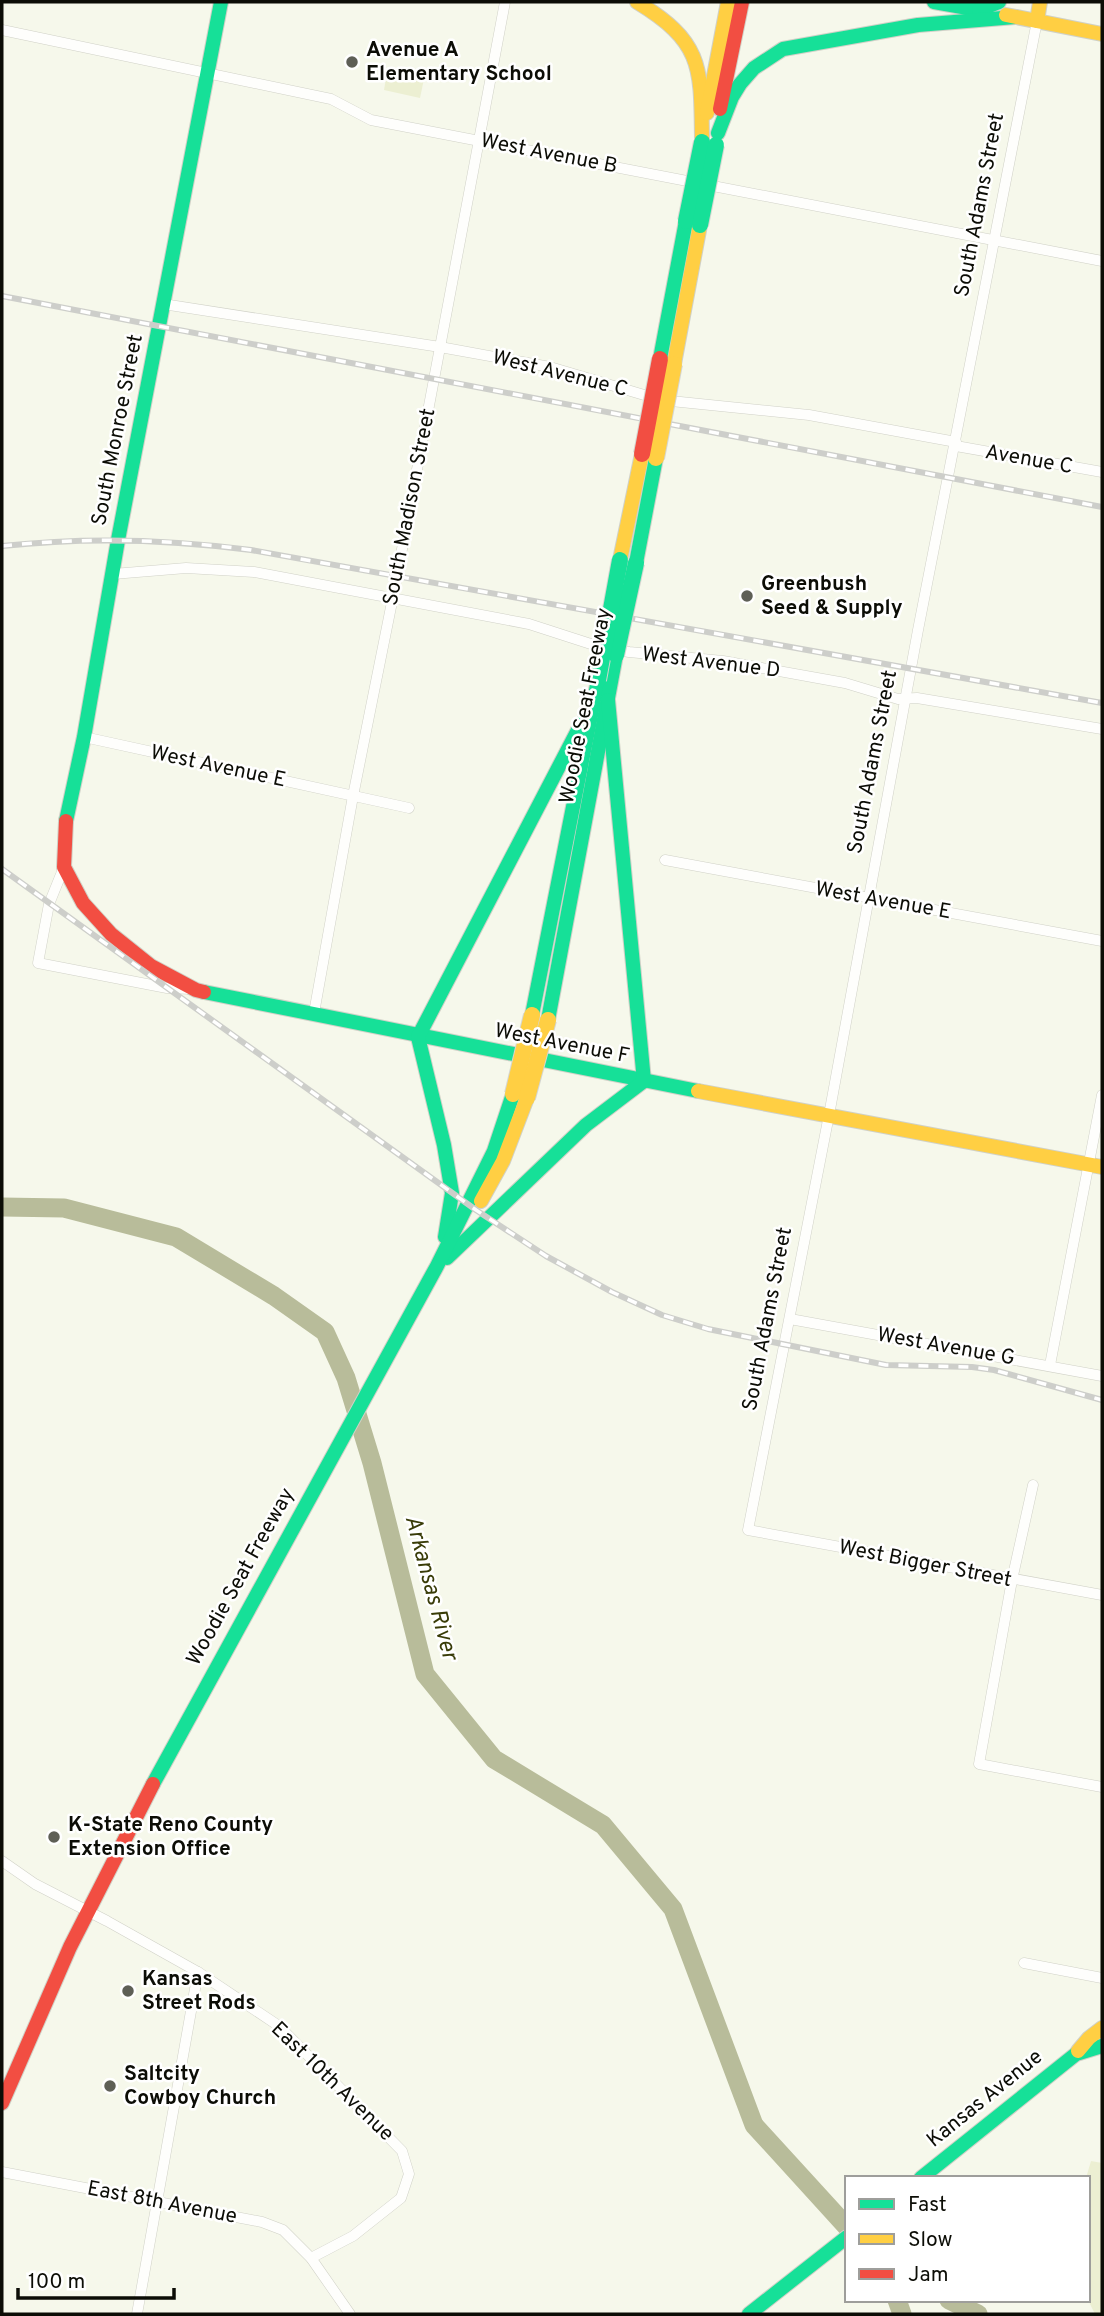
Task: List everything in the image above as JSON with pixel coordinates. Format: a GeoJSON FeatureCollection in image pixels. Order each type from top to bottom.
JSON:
{"type":"FeatureCollection","features":[{"type":"Feature","properties":{"kind":"main road","name":"South Monroe Street"},"geometry":{"type":"LineString","coordinates":[[64,867],[64,830],[84,737],[221,2]]}},
{"type":"Feature","properties":{"kind":"main road"},"geometry":{"type":"LineString","coordinates":[[637,2],[676,29],[688,44],[696,66],[710,140]]}},
{"type":"Feature","properties":{"kind":"main road"},"geometry":{"type":"LineString","coordinates":[[934,2],[976,6],[1015,17],[1102,34]]}},
{"type":"Feature","properties":{"kind":"main road"},"geometry":{"type":"LineString","coordinates":[[976,6],[999,2]]}},
{"type":"Feature","properties":{"kind":"main road","name":"South Adams Street"},"geometry":{"type":"LineString","coordinates":[[1037,21],[1040,2]]}},
{"type":"Feature","properties":{"kind":"main road"},"geometry":{"type":"LineString","coordinates":[[710,140],[735,3]]}},
{"type":"Feature","properties":{"kind":"main road"},"geometry":{"type":"LineString","coordinates":[[710,140],[740,84],[754,68],[783,49],[918,25],[1015,17]]}},
{"type":"Feature","properties":{"kind":"main road","name":"Woodie Seat Freeway"},"geometry":{"type":"LineString","coordinates":[[540,1018],[593,707],[605,680],[710,140]]}},
{"type":"Feature","properties":{"kind":"main road","name":"Woodie Seat Freeway"},"geometry":{"type":"LineString","coordinates":[[2,2102],[88,1911],[188,1716],[437,1266],[482,1200],[503,1161],[540,1018],[608,700],[605,680]]}},
{"type":"Feature","properties":{"kind":"main road"},"geometry":{"type":"LineString","coordinates":[[437,1266],[586,1125],[644,1081],[608,700]]}},
{"type":"Feature","properties":{"kind":"main road"},"geometry":{"type":"LineString","coordinates":[[437,1266],[450,1217],[452,1193],[444,1145],[418,1037],[578,730],[593,707]]}},
{"type":"Feature","properties":{"kind":"main road","name":"West Avenue F"},"geometry":{"type":"LineString","coordinates":[[64,867],[83,903],[111,934],[151,966],[196,990],[418,1037],[1095,1166]]}},
{"type":"Feature","properties":{"kind":"main road","name":"Kansas Avenue"},"geometry":{"type":"LineString","coordinates":[[923,2176],[1100,2036]]}},
{"type":"Feature","properties":{"kind":"main road"},"geometry":{"type":"LineString","coordinates":[[749,2314],[845,2239]]}},
{"type":"Feature","properties":{"kind":"street","name":"South Madison Street"},"geometry":{"type":"LineString","coordinates":[[314,1013],[505,2]]}},
{"type":"Feature","properties":{"kind":"street","name":"South Adams Street"},"geometry":{"type":"LineString","coordinates":[[748,1530],[1037,21]]}},
{"type":"Feature","properties":{"kind":"street","name":"West Avenue B"},"geometry":{"type":"LineString","coordinates":[[2,30],[331,99],[371,120],[1102,261]]}},
{"type":"Feature","properties":{"kind":"street","name":"West Avenue C"},"geometry":{"type":"LineString","coordinates":[[163,304],[550,367],[661,400],[809,415],[956,444]]}},
{"type":"Feature","properties":{"kind":"street","name":"Avenue C"},"geometry":{"type":"LineString","coordinates":[[956,444],[1102,472]]}},
{"type":"Feature","properties":{"kind":"street","name":"West Avenue D"},"geometry":{"type":"LineString","coordinates":[[113,574],[186,568],[254,572],[529,624],[597,646],[629,652],[723,661],[845,683],[898,699],[917,698],[1102,729]]}},
{"type":"Feature","properties":{"kind":"street","name":"West Avenue E"},"geometry":{"type":"LineString","coordinates":[[84,737],[409,808]]}},
{"type":"Feature","properties":{"kind":"street","name":"West Avenue E"},"geometry":{"type":"LineString","coordinates":[[665,860],[1102,941]]}},
{"type":"Feature","properties":{"kind":"street"},"geometry":{"type":"LineString","coordinates":[[64,867],[49,904],[38,963],[167,988],[196,990]]}},
{"type":"Feature","properties":{"kind":"street"},"geometry":{"type":"LineString","coordinates":[[1050,1365],[1095,1166],[1102,1095]]}},
{"type":"Feature","properties":{"kind":"street","name":"West Avenue G"},"geometry":{"type":"LineString","coordinates":[[790,1319],[1102,1376]]}},
{"type":"Feature","properties":{"kind":"street"},"geometry":{"type":"LineString","coordinates":[[1033,1485],[1012,1580],[979,1764],[1102,1787]]}},
{"type":"Feature","properties":{"kind":"street","name":"West Bigger Street"},"geometry":{"type":"LineString","coordinates":[[748,1530],[1102,1595]]}},
{"type":"Feature","properties":{"kind":"street","name":"East 10th Avenue"},"geometry":{"type":"LineString","coordinates":[[2,1861],[35,1884],[198,1972],[278,2026],[402,2151],[409,2174],[401,2198],[353,2236],[311,2259]]}},
{"type":"Feature","properties":{"kind":"street"},"geometry":{"type":"LineString","coordinates":[[1024,1963],[1102,1978]]}},
{"type":"Feature","properties":{"kind":"street"},"geometry":{"type":"LineString","coordinates":[[137,2314],[198,1972]]}},
{"type":"Feature","properties":{"kind":"street","name":"East 8th Avenue"},"geometry":{"type":"LineString","coordinates":[[2,2172],[262,2221],[283,2230],[311,2259],[350,2314]]}},
{"type":"Feature","properties":{"kind":"green space"},"geometry":{"type":"Polygon","coordinates":[[[387,72],[424,79],[420,98],[384,90],[387,72]]]}},
{"type":"Feature","properties":{"kind":"green space"},"geometry":{"type":"Polygon","coordinates":[[[1091,2161],[1102,2163],[1102,2314],[1095,2314],[1089,2302],[1090,2176],[1087,2176],[1091,2161]]]}},
{"type":"Feature","properties":{"kind":"waterway","name":"Arkansas River"},"geometry":{"type":"LineString","coordinates":[[2,1207],[64,1208],[176,1237],[274,1296],[325,1332],[346,1378],[372,1463],[425,1674],[494,1759],[603,1825],[673,1909],[754,2125],[845,2225]]}},
{"type":"Feature","properties":{"kind":"waterway"},"geometry":{"type":"LineString","coordinates":[[898,2302],[902,2314]]}},
{"type":"Feature","properties":{"kind":"waterway","name":"Arkansas River"},"geometry":{"type":"LineString","coordinates":[[953,2302],[978,2314]]}},
{"type":"Feature","properties":{"kind":"railway"},"geometry":{"type":"LineString","coordinates":[[2,296],[1102,507]]}},
{"type":"Feature","properties":{"kind":"railway"},"geometry":{"type":"LineString","coordinates":[[2,546],[126,540],[251,550],[1102,703]]}},
{"type":"Feature","properties":{"kind":"railway"},"geometry":{"type":"LineString","coordinates":[[2,869],[476,1210],[546,1256],[612,1292],[662,1315],[708,1329],[886,1365],[994,1370],[1102,1400]]}},
{"type":"Feature","properties":{"kind":"traffic: fast"},"geometry":{"type":"LineString","coordinates":[[66,821],[221,2]]}},
{"type":"Feature","properties":{"kind":"traffic: fast"},"geometry":{"type":"LineString","coordinates":[[934,2],[979,10]]}},
{"type":"Feature","properties":{"kind":"traffic: fast"},"geometry":{"type":"LineString","coordinates":[[979,10],[999,2]]}},
{"type":"Feature","properties":{"kind":"traffic: fast"},"geometry":{"type":"LineString","coordinates":[[718,133],[740,84],[754,68],[783,49],[918,25],[1015,17]]}},
{"type":"Feature","properties":{"kind":"traffic: fast"},"geometry":{"type":"LineString","coordinates":[[686,221],[702,142]]}},
{"type":"Feature","properties":{"kind":"traffic: fast"},"geometry":{"type":"LineString","coordinates":[[700,225],[716,145]]}},
{"type":"Feature","properties":{"kind":"traffic: fast"},"geometry":{"type":"LineString","coordinates":[[660,359],[686,221]]}},
{"type":"Feature","properties":{"kind":"traffic: fast"},"geometry":{"type":"LineString","coordinates":[[636,563],[656,458]]}},
{"type":"Feature","properties":{"kind":"traffic: fast"},"geometry":{"type":"LineString","coordinates":[[598,680],[620,560]]}},
{"type":"Feature","properties":{"kind":"traffic: fast"},"geometry":{"type":"LineString","coordinates":[[616,655],[636,563]]}},
{"type":"Feature","properties":{"kind":"traffic: fast"},"geometry":{"type":"LineString","coordinates":[[548,1020],[616,655]]}},
{"type":"Feature","properties":{"kind":"traffic: fast"},"geometry":{"type":"LineString","coordinates":[[532,1015],[598,680]]}},
{"type":"Feature","properties":{"kind":"traffic: fast"},"geometry":{"type":"LineString","coordinates":[[447,1258],[586,1125],[644,1081],[608,700]]}},
{"type":"Feature","properties":{"kind":"traffic: fast"},"geometry":{"type":"LineString","coordinates":[[445,1237],[452,1193],[444,1145],[418,1037],[578,730],[593,707]]}},
{"type":"Feature","properties":{"kind":"traffic: fast"},"geometry":{"type":"LineString","coordinates":[[204,992],[698,1091]]}},
{"type":"Feature","properties":{"kind":"traffic: fast"},"geometry":{"type":"LineString","coordinates":[[153,1784],[437,1266],[494,1151],[513,1094]]}},
{"type":"Feature","properties":{"kind":"traffic: fast"},"geometry":{"type":"LineString","coordinates":[[924,2176],[1076,2054],[1102,2046]]}},
{"type":"Feature","properties":{"kind":"traffic: fast"},"geometry":{"type":"LineString","coordinates":[[749,2314],[845,2239]]}},
{"type":"Feature","properties":{"kind":"traffic: slow"},"geometry":{"type":"LineString","coordinates":[[637,2],[675,30],[694,58],[701,93],[702,139]]}},
{"type":"Feature","properties":{"kind":"traffic: slow"},"geometry":{"type":"LineString","coordinates":[[707,113],[728,2]]}},
{"type":"Feature","properties":{"kind":"traffic: slow"},"geometry":{"type":"LineString","coordinates":[[1037,21],[1040,2]]}},
{"type":"Feature","properties":{"kind":"traffic: slow"},"geometry":{"type":"LineString","coordinates":[[1006,15],[1102,34]]}},
{"type":"Feature","properties":{"kind":"traffic: slow"},"geometry":{"type":"LineString","coordinates":[[674,364],[700,225]]}},
{"type":"Feature","properties":{"kind":"traffic: slow"},"geometry":{"type":"LineString","coordinates":[[656,458],[674,364]]}},
{"type":"Feature","properties":{"kind":"traffic: slow"},"geometry":{"type":"LineString","coordinates":[[620,560],[642,454]]}},
{"type":"Feature","properties":{"kind":"traffic: slow"},"geometry":{"type":"LineString","coordinates":[[513,1094],[532,1015]]}},
{"type":"Feature","properties":{"kind":"traffic: slow"},"geometry":{"type":"LineString","coordinates":[[527,1098],[548,1020]]}},
{"type":"Feature","properties":{"kind":"traffic: slow"},"geometry":{"type":"LineString","coordinates":[[698,1091],[1102,1167]]}},
{"type":"Feature","properties":{"kind":"traffic: slow"},"geometry":{"type":"LineString","coordinates":[[481,1201],[503,1161],[527,1098]]}},
{"type":"Feature","properties":{"kind":"traffic: slow"},"geometry":{"type":"LineString","coordinates":[[1078,2051],[1102,2028]]}},
{"type":"Feature","properties":{"kind":"traffic: jam"},"geometry":{"type":"LineString","coordinates":[[720,109],[742,2]]}},
{"type":"Feature","properties":{"kind":"traffic: jam"},"geometry":{"type":"LineString","coordinates":[[642,454],[660,359]]}},
{"type":"Feature","properties":{"kind":"traffic: jam"},"geometry":{"type":"LineString","coordinates":[[66,821],[64,867],[83,903],[111,934],[151,966],[204,992]]}},
{"type":"Feature","properties":{"kind":"traffic: jam"},"geometry":{"type":"LineString","coordinates":[[2,2103],[70,1947],[153,1784]]}},
{"type":"Feature","properties":{"kind":"place","name":"Avenue A Elementary School"},"geometry":{"type":"Point","coordinates":[352,62]}},
{"type":"Feature","properties":{"kind":"place","name":"Greenbush Seed & Supply"},"geometry":{"type":"Point","coordinates":[747,596]}},
{"type":"Feature","properties":{"kind":"place","name":"K-State Reno County Extension Office"},"geometry":{"type":"Point","coordinates":[54,1837]}},
{"type":"Feature","properties":{"kind":"place","name":"Kansas Street Rods"},"geometry":{"type":"Point","coordinates":[128,1991]}},
{"type":"Feature","properties":{"kind":"place","name":"Saltcity Cowboy Church"},"geometry":{"type":"Point","coordinates":[110,2086]}}]}
